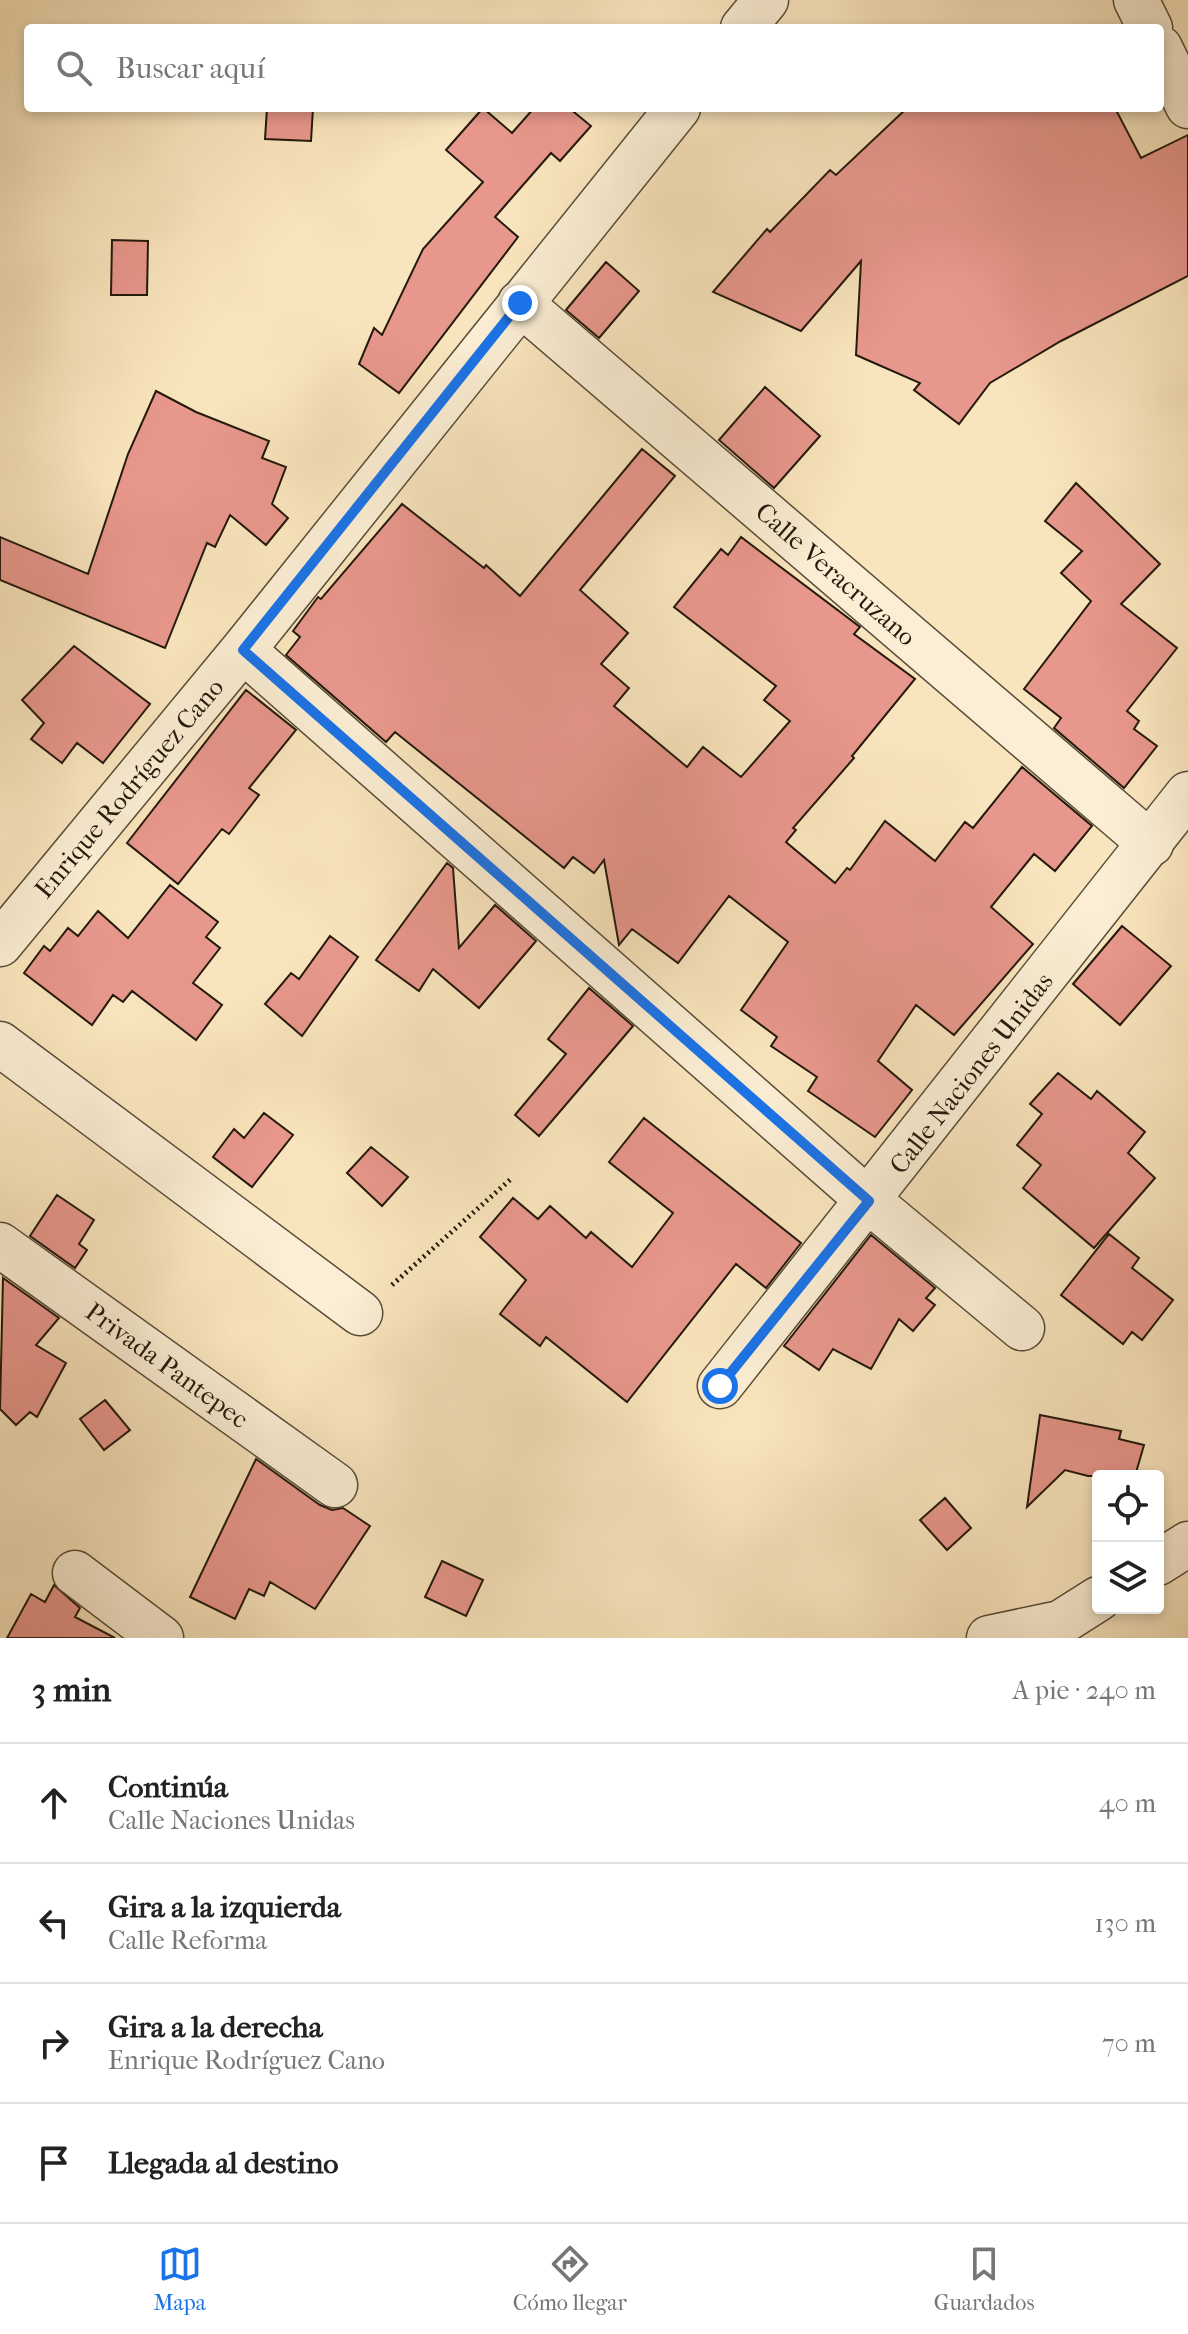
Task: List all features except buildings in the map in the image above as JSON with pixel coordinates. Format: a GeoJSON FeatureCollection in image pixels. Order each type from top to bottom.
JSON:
{"type":"FeatureCollection","features":[{"type":"Feature","properties":{"kind":"street"},"geometry":{"type":"LineString","coordinates":[[746,24],[766,0]]}},
{"type":"Feature","properties":{"kind":"street"},"geometry":{"type":"LineString","coordinates":[[1136,0],[1148,24]]}},
{"type":"Feature","properties":{"kind":"street"},"geometry":{"type":"LineString","coordinates":[[1164,56],[1188,106]]}},
{"type":"Feature","properties":{"kind":"street","name":"Enrique Rodríguez Cano"},"geometry":{"type":"LineString","coordinates":[[0,944],[243,650],[675,112]]}},
{"type":"Feature","properties":{"kind":"street","name":"Calle Veracruzano"},"geometry":{"type":"LineString","coordinates":[[520,303],[1151,844]]}},
{"type":"Feature","properties":{"kind":"street"},"geometry":{"type":"LineString","coordinates":[[243,650],[869,1201],[1022,1328]]}},
{"type":"Feature","properties":{"kind":"street","name":"Calle Naciones Unidas"},"geometry":{"type":"LineString","coordinates":[[720,1386],[1188,794]]}},
{"type":"Feature","properties":{"kind":"street"},"geometry":{"type":"LineString","coordinates":[[0,1044],[360,1313]]}},
{"type":"Feature","properties":{"kind":"street","name":"Privada Pantepec"},"geometry":{"type":"LineString","coordinates":[[0,1245],[335,1485]]}},
{"type":"Feature","properties":{"kind":"street"},"geometry":{"type":"LineString","coordinates":[[1164,1559],[1188,1544]]}},
{"type":"Feature","properties":{"kind":"street"},"geometry":{"type":"LineString","coordinates":[[75,1573],[161,1638]]}},
{"type":"Feature","properties":{"kind":"street"},"geometry":{"type":"LineString","coordinates":[[989,1638],[1060,1623],[1092,1603]]}},
{"type":"Feature","properties":{"kind":"path"},"geometry":{"type":"LineString","coordinates":[[360,1313],[511,1179]]}},
{"type":"Feature","properties":{"kind":"route"},"geometry":{"type":"LineString","coordinates":[[520,303],[243,650],[869,1201],[720,1386]]}}]}
